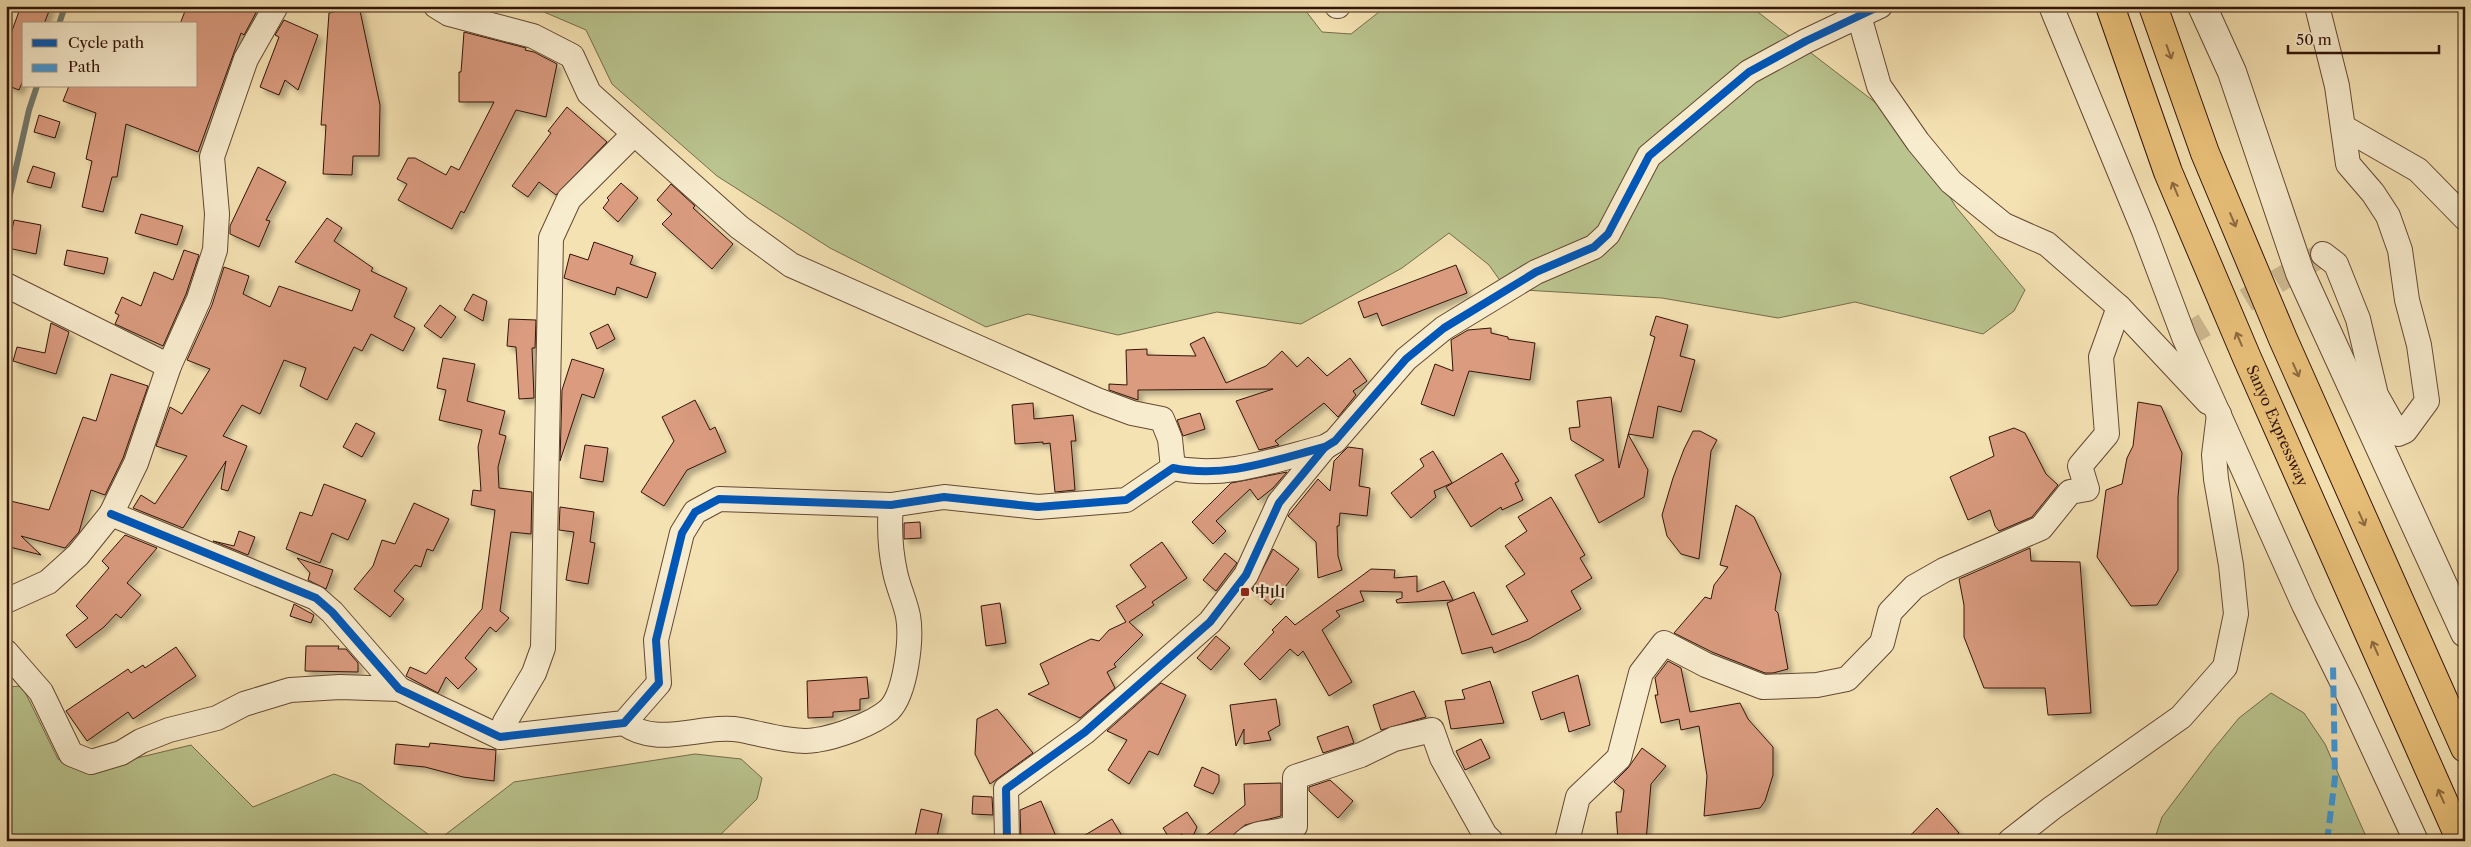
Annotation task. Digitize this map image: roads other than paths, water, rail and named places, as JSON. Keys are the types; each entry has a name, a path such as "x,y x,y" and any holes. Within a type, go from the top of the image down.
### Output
{"highway":[{"name":"Sanyo Expressway","path":"2110,6 2168,172 2247,358 2461,841"},
{"path":"2153,6 2205,153 2283,339 2465,748"}],"street":[{"path":"6,601 48,582 78,555 111,514 136,462 169,366 199,299 215,250 217,214 212,157 246,59 276,6"},
{"path":"436,6 449,14 532,36 572,56 589,93 739,227 791,265 1097,400 1132,413 1162,419 1170,439 1173,468"},
{"path":"2051,6 2144,231 2184,337 2304,605 2348,694 2416,841"},
{"path":"2202,6 2232,72 2300,273 2465,633"},
{"path":"2317,6 2337,86 2348,164 2373,193 2388,216 2400,250 2407,300 2419,345 2428,400 2405,431 2398,434 2376,395 2358,319 2336,264 2323,254"},
{"path":"1007,841 1006,789 1085,732 1210,622 1246,575 1279,503 1325,447 1335,440 1406,359 1444,328 1536,272 1594,247 1608,234 1649,156 1749,72 1806,41 1870,11 1879,86 1918,142 1951,182 2004,225 2047,244 2119,308 2219,414"},
{"path":"2342,127 2418,170 2465,218"},
{"path":"500,737 505,722 534,673 542,648 551,238 569,199 634,134"},
{"path":"6,285 169,366"},
{"path":"1567,841 1570,837 1578,797 1619,758 1641,673 1664,643 1706,666 1763,686 1818,685 1846,678 1882,643 1890,612 1914,588 1944,570 2041,528 2070,492 2088,489 2080,466 2107,434 2101,357 2119,308"},
{"path":"2010,841 2052,808 2181,717 2225,667 2236,614 2231,565 2216,479 2214,455 2219,414"},
{"path":"6,652 41,692 71,754 91,762 121,753 141,741 169,730 217,718 244,704 290,690 340,687 399,689 500,737 624,723 659,683 656,640 682,533 695,512 719,500 891,505 944,497 1038,507 1126,500 1173,468 1193,472 1231,472 1325,447"},
{"path":"624,723 632,729 649,734 680,735 727,728 815,740 870,723 889,709 900,692 908,657 908,617 895,573 888,530 891,505"},
{"path":"111,514 316,598 332,612 399,689"},
{"path":"1244,841 1250,836 1289,830 1295,826 1295,777 1361,755 1394,739 1432,730 1442,758 1490,841"}],"waterway":[{"path":"60,22 65,6"},
{"path":"6,212 29,110 36,88"}],"tunnel":[{"path":"2184,337 2323,254"}],"place":[{"name":"中山","path":"1245,592"}]}
